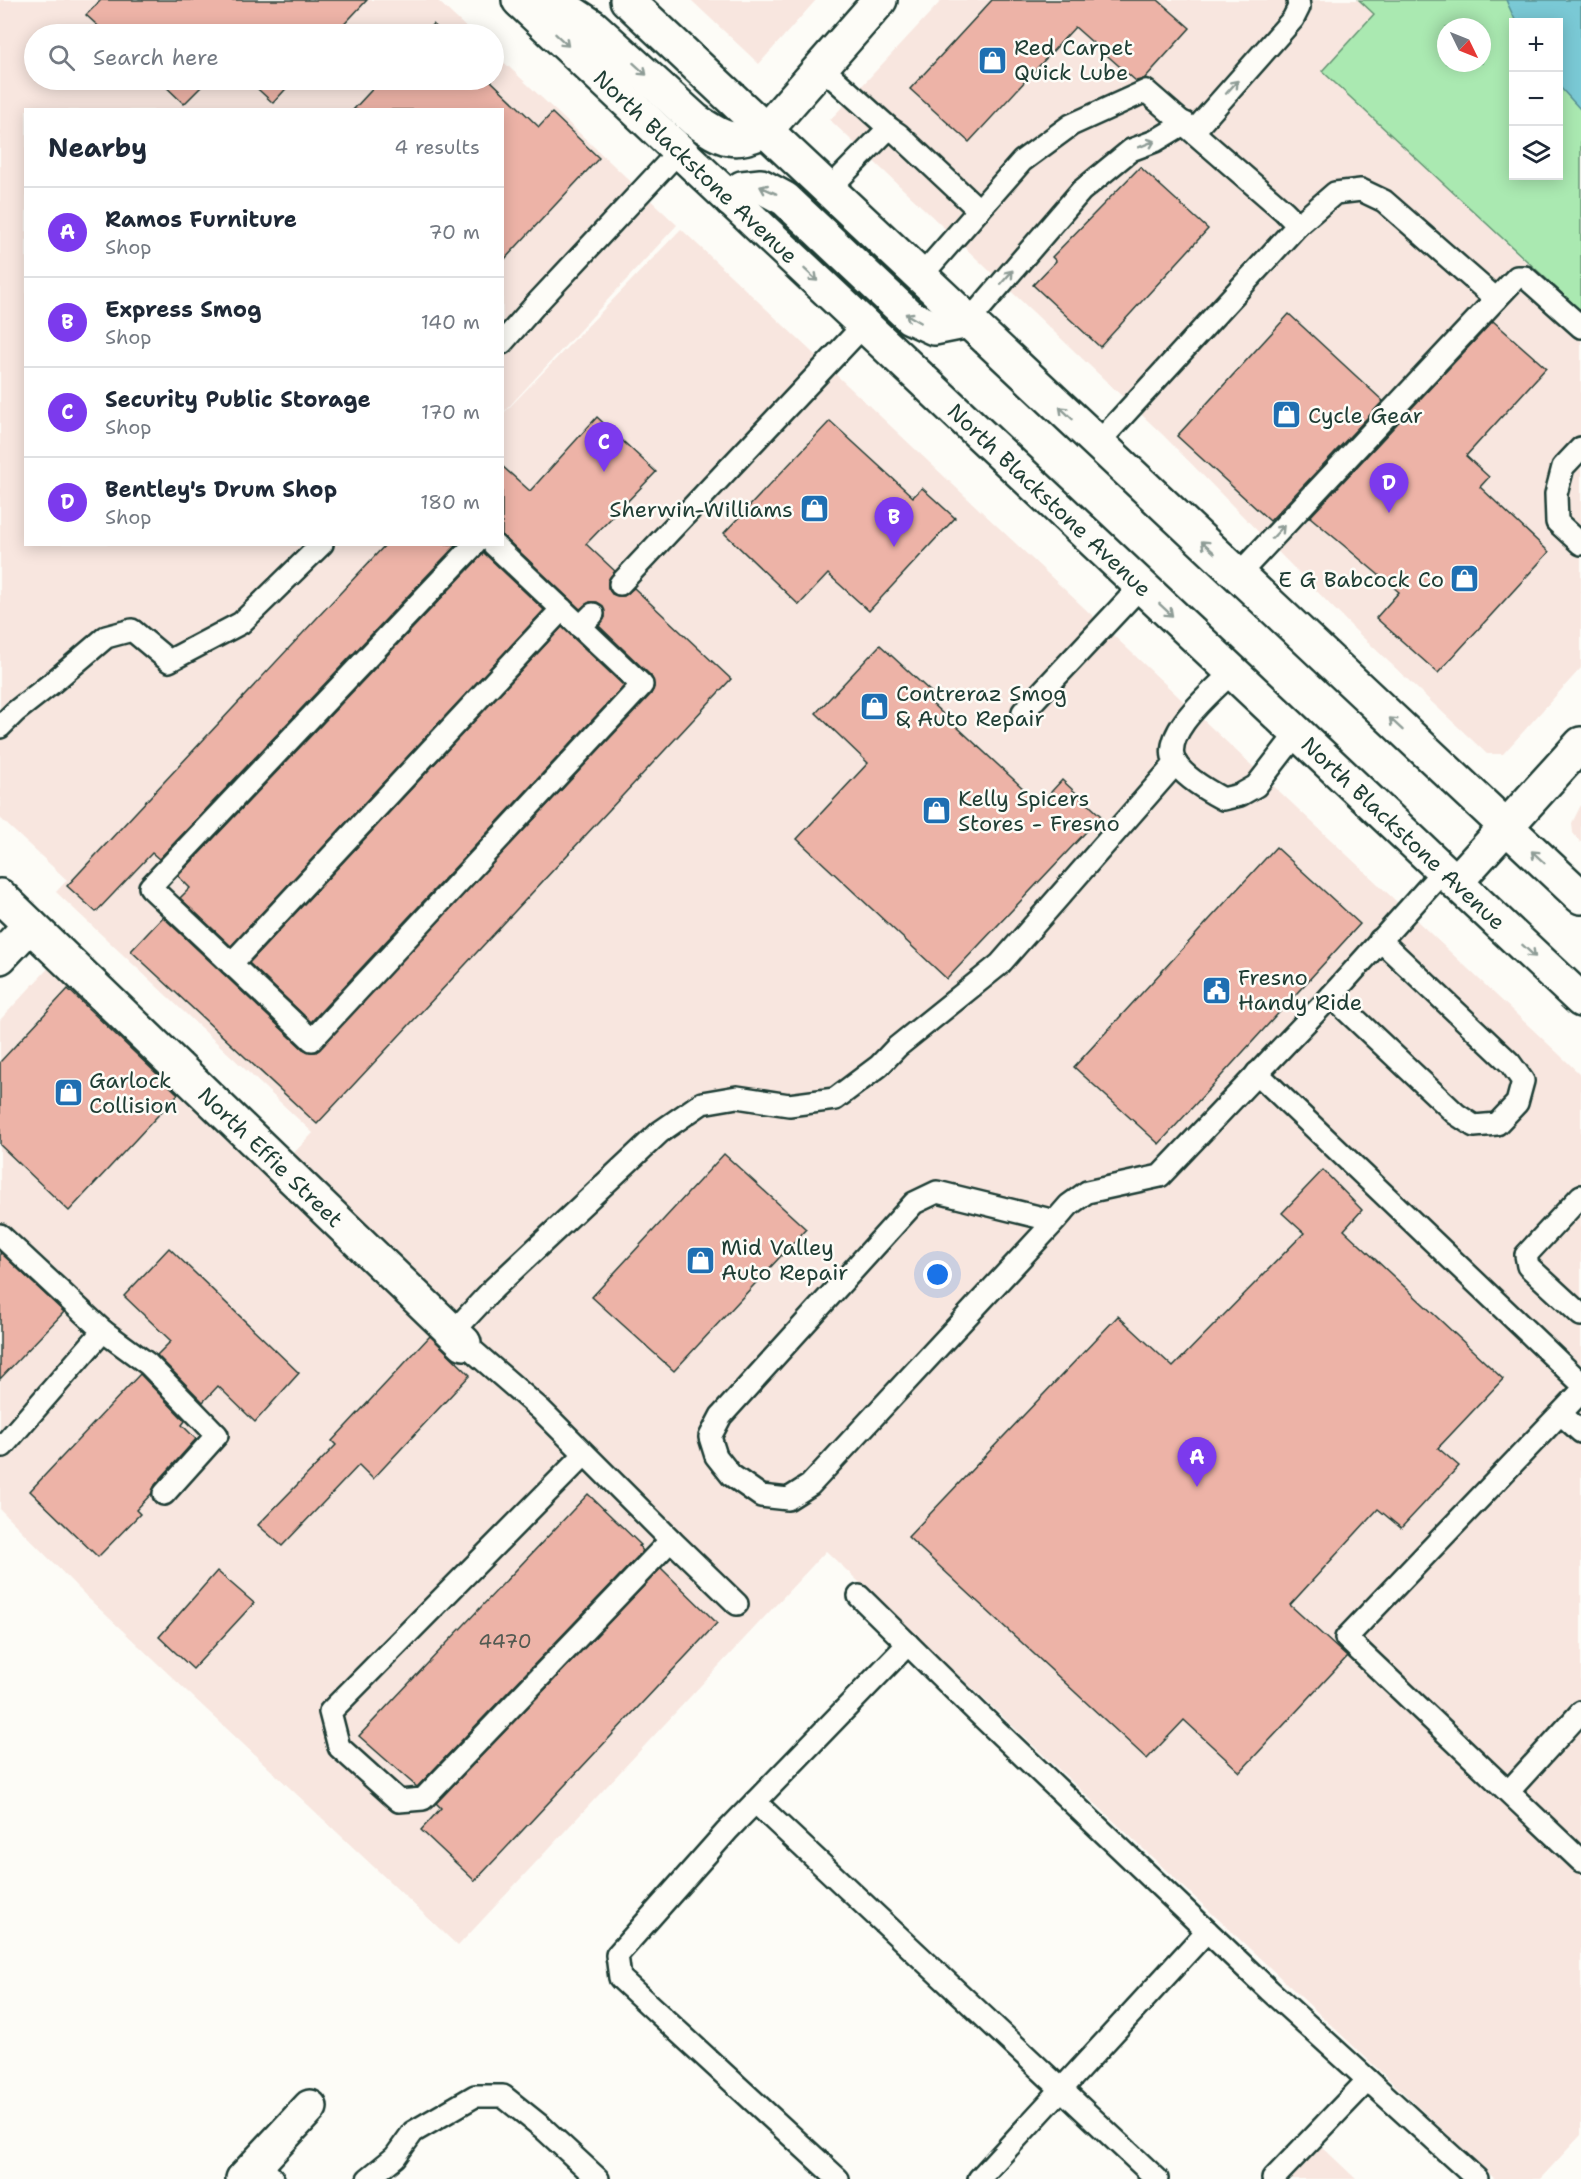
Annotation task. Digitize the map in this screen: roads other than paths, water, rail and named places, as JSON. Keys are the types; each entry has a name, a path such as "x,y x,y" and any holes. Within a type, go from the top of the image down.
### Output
{"main road":[{"path":"627,0 1581,896"},
{"path":"520,1 560,5 592,26 695,120 714,133 731,139 746,139 766,130 880,0"},
{"name":"North Blackstone Avenue","path":"520,1 1581,1000"},
{"path":"731,200 742,189 761,186 785,199 910,318 934,328 969,321"},
{"path":"1449,877 1506,827 1581,744"},
{"name":"North Effie Street","path":"0,896 459,1338"},
{"path":"0,957 30,925"},
{"path":"258,2174 310,2107"}],"lane":[{"path":"969,321 1081,191 1131,150 1189,127 1293,19 1299,7 1298,0"},
{"path":"821,67 898,134 979,210"},
{"path":"921,276 1022,161 1071,125 1146,90 1298,225"},
{"path":"829,189 889,128"},
{"path":"504,341 679,151"},
{"path":"1098,443 1298,225 1335,193 1361,190 1384,201 1496,299"},
{"path":"1238,574 1517,277 1525,277 1581,327"},
{"path":"620,584 864,325"},
{"path":"1581,448 1563,467 1556,494 1557,522 1581,544"},
{"path":"0,727 106,637 132,630 169,661 241,623 320,546"},
{"path":"473,546 150,887 312,1040 642,685 586,620 562,609 495,546"},
{"path":"1023,712 1141,586"},
{"path":"231,964 562,609"},
{"path":"1232,672 1185,721 1175,736 1171,750 1176,763 1201,786 1223,800 1240,795 1256,786 1297,733"},
{"path":"737,1604 541,1410 459,1338 494,1288 660,1132 702,1102 737,1097 789,1105 835,1098 879,1066 897,1047 1000,964 1176,763"},
{"path":"1055,1221 937,1192 914,1203 721,1416 710,1437 716,1456 731,1475 761,1496 788,1499 810,1485 1055,1221 1069,1205 1087,1192 1160,1176 1331,996 1380,940 1449,877"},
{"path":"1331,996 1456,1114 1474,1126 1497,1124 1517,1103 1523,1081 1510,1063 1380,940"},
{"path":"1257,1073 1581,1383"},
{"path":"1581,1196 1526,1255 1528,1266 1581,1315"},
{"path":"0,1235 103,1331 148,1364 217,1435 164,1494"},
{"path":"0,1446 3,1446 103,1331"},
{"path":"1581,1392 1346,1638 1581,1861"},
{"path":"1560,1414 1581,1432"},
{"path":"585,1454 330,1712 339,1748 399,1801 423,1799 671,1539"},
{"path":"859,1596 1207,1931 1477,2179"},
{"path":"838,2179 620,1978 617,1955 755,1802 908,1644"},
{"path":"1509,1791 1581,1712"},
{"path":"755,1802 1157,2179"},
{"path":"979,2179 1207,1931"},
{"path":"1273,2179 1368,2080"},
{"path":"368,2179 394,2157 413,2132 474,2096 503,2096 543,2128 598,2179"}],"water":[{"path":"1506,0 1581,0 1581,110 1563,90 1563,18 1514,18"}],"place":[{"name":"Red Carpet Quick Lube","path":"993,60"},
{"name":"Cycle Gear","path":"1287,415"},
{"name":"Security Public Storage","path":"604,472"},
{"name":"Sherwin-Williams","path":"814,509"},
{"name":"Bentley's Drum Shop","path":"1389,513"},
{"name":"Express Smog","path":"894,547"},
{"name":"E G Babcock Co","path":"1465,579"},
{"name":"Contreraz Smog & Auto Repair","path":"875,706"},
{"name":"Kelly Spicers Stores - Fresno","path":"937,811"},
{"name":"Fresno Handy Ride","path":"1217,990"},
{"name":"Garlock Collision","path":"68,1093"},
{"name":"Mid Valley Auto Repair","path":"700,1260"},
{"name":"Ramos Furniture","path":"1197,1487"}]}
